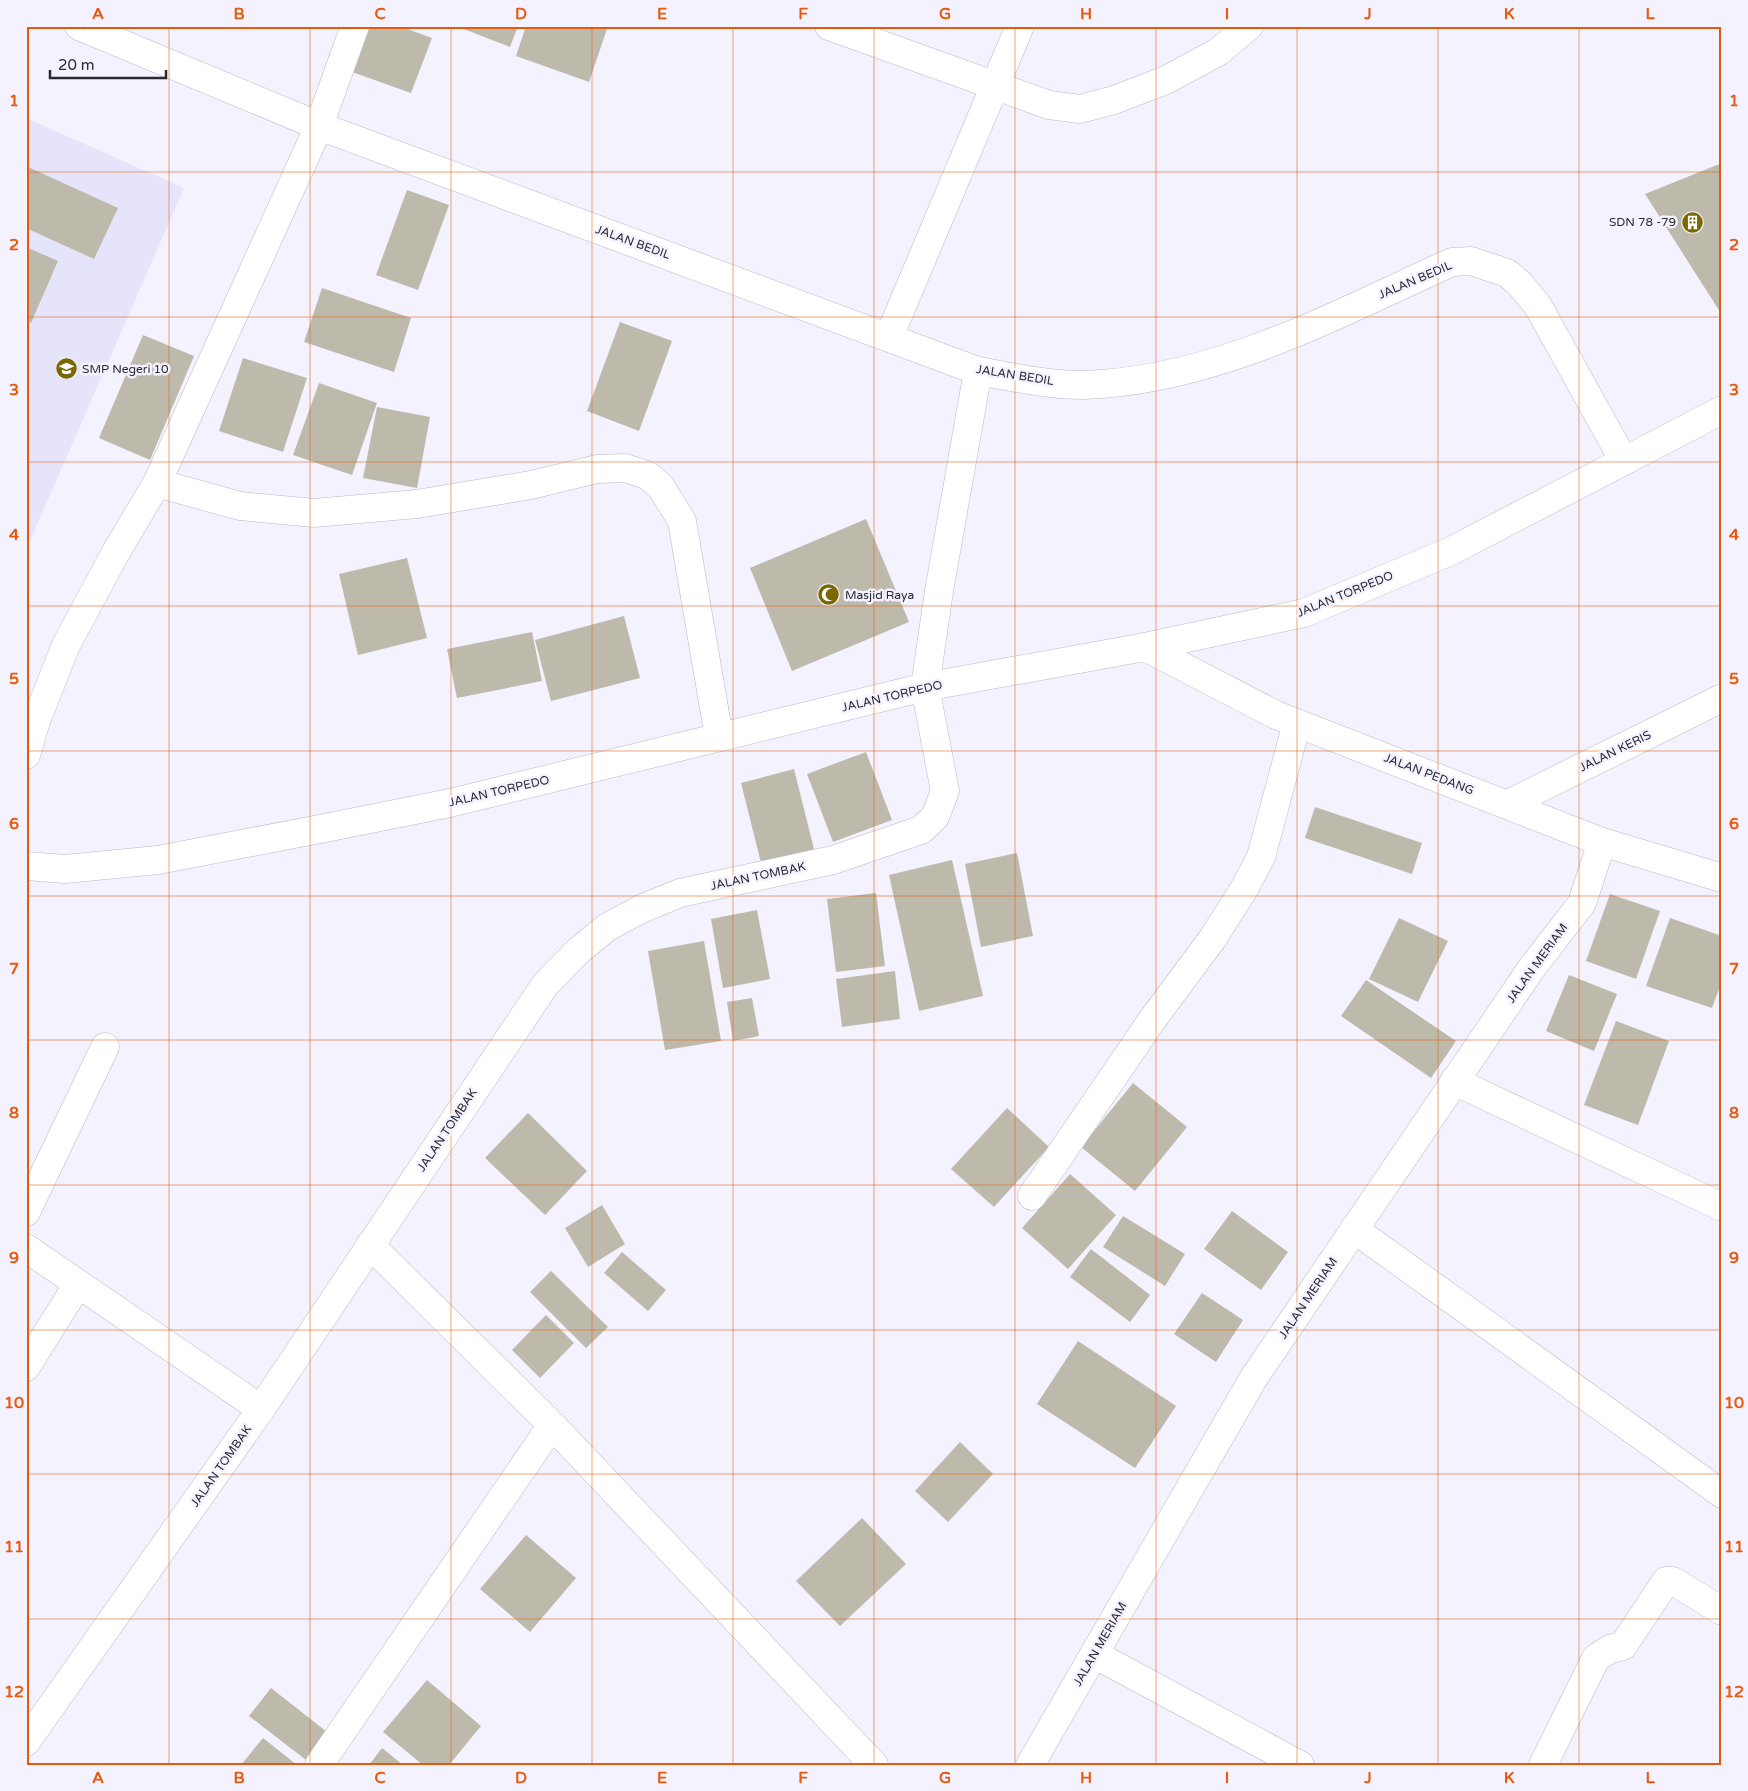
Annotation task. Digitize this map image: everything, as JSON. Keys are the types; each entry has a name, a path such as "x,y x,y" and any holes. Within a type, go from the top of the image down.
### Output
{"street":[{"name":"JALAN BEDIL","path":"80,26 319,126 978,371 1022,379 1082,385 1139,379 1197,366 1265,346 1452,262 1471,261 1507,273 1538,306 1624,461"},
{"path":"26,755 36,721 66,645 116,552 157,483 319,126 354,26"},
{"path":"829,26 1049,105 1080,109 1114,100 1166,80 1218,52 1249,26"},
{"path":"889,337 1020,26"},
{"name":"JALAN TOMBAK","path":"26,1742 261,1409 545,985 576,952 606,928 641,909 680,893 833,860 921,830 935,817 945,790 925,687 939,591 978,371"},
{"name":"JALAN TORPEDO","path":"26,866 65,869 177,856 450,803 925,687 1145,647 1304,613 1451,551 1722,410"},
{"path":"157,483 240,506 314,513 417,504 531,485 597,469 625,468 647,475 661,487 682,521 719,737"},
{"name":"JALAN PEDANG","path":"1145,647 1276,715 1602,842 1722,878"},
{"name":"JALAN KERIS","path":"1508,804 1722,698"},
{"path":"1032,1196 1152,1020 1213,938 1244,890 1261,857 1297,723"},
{"name":"JALAN MERIAM","path":"1030,1765 1253,1379 1530,969 1582,903 1602,842"},
{"path":"26,1212 105,1047"},
{"path":"1454,1081 1722,1207"},
{"path":"1354,1229 1722,1494"},
{"path":"370,1245 552,1425 874,1765"},
{"path":"26,1248 261,1409"},
{"path":"26,1367 78,1284"},
{"path":"319,1765 552,1425"},
{"path":"1543,1765 1596,1658 1610,1649 1623,1646 1666,1581 1673,1581 1722,1611"},
{"path":"1094,1654 1300,1765"}],"shaded area":[{"name":"SMP Negeri 10","path":"26,118 184,188 26,550"}],"building":[{"path":"368,26 399,26 432,38 411,93 352,72"},
{"path":"456,26 518,26 510,47"},
{"path":"526,26 608,26 589,82 516,56"},
{"name":"SDN 78 -79","path":"1722,163 1722,315 1645,194"},
{"path":"26,166 118,208 94,259 26,228"},
{"path":"407,190 449,205 418,290 376,275"},
{"path":"26,247 58,261 31,323 26,321"},
{"path":"322,288 411,318 394,372 304,342"},
{"path":"620,322 672,341 639,431 587,411"},
{"path":"143,335 194,356 150,460 99,438"},
{"path":"243,358 307,378 283,452 219,431"},
{"path":"319,383 377,403 352,475 293,455"},
{"path":"377,407 430,417 417,488 363,478"},
{"name":"Masjid Raya","path":"866,519 909,622 792,671 750,568"},
{"path":"407,558 427,638 358,655 339,574"},
{"path":"624,616 640,678 551,701 535,640"},
{"path":"532,632 542,681 457,698 447,649"},
{"path":"866,752 892,820 833,842 807,774"},
{"path":"794,769 814,849 761,863 741,783"},
{"path":"1315,807 1422,843 1412,874 1305,838"},
{"path":"1017,853 1033,936 981,947 965,864"},
{"path":"952,860 983,996 919,1011 889,875"},
{"path":"876,893 885,966 836,972 827,899"},
{"path":"1610,894 1660,911 1636,979 1586,961"},
{"path":"757,910 770,979 723,988 711,919"},
{"path":"1399,918 1448,941 1418,1002 1369,979"},
{"path":"1670,918 1722,936 1722,981 1712,1008 1646,986"},
{"path":"704,941 721,1041 665,1050 648,951"},
{"path":"895,971 900,1019 842,1027 836,979"},
{"path":"1569,975 1617,994 1594,1051 1546,1031"},
{"path":"1366,980 1456,1041 1431,1078 1341,1016"},
{"path":"752,998 759,1036 733,1041 727,1002"},
{"path":"1616,1021 1669,1041 1638,1125 1584,1105"},
{"path":"1133,1083 1187,1127 1135,1191 1081,1147"},
{"path":"1007,1108 1049,1147 994,1207 951,1169"},
{"path":"528,1113 587,1171 545,1215 485,1158"},
{"path":"1070,1174 1116,1215 1068,1269 1022,1228"},
{"path":"602,1205 625,1244 588,1267 565,1228"},
{"path":"1232,1211 1288,1252 1261,1290 1204,1249"},
{"path":"1123,1216 1185,1254 1165,1286 1103,1247"},
{"path":"1091,1249 1150,1295 1130,1322 1070,1277"},
{"path":"622,1252 666,1290 648,1311 604,1273"},
{"path":"551,1271 608,1327 586,1348 530,1292"},
{"path":"1202,1293 1243,1320 1216,1362 1174,1334"},
{"path":"546,1315 574,1343 540,1378 512,1350"},
{"path":"1078,1341 1176,1406 1135,1468 1037,1404"},
{"path":"960,1442 993,1474 948,1522 915,1491"},
{"path":"862,1518 906,1564 840,1626 796,1581"},
{"path":"526,1535 576,1578 530,1632 480,1589"},
{"path":"427,1680 481,1726 449,1765 423,1765 383,1732"},
{"path":"271,1688 327,1732 306,1760 249,1716"},
{"path":"263,1738 297,1765 241,1765"},
{"path":"382,1748 403,1765 369,1765"}],"place":[{"name":"SDN 78 -79","path":"1692,222"},
{"name":"SMP Negeri 10","path":"66,369"},
{"name":"Masjid Raya","path":"829,595"}]}
